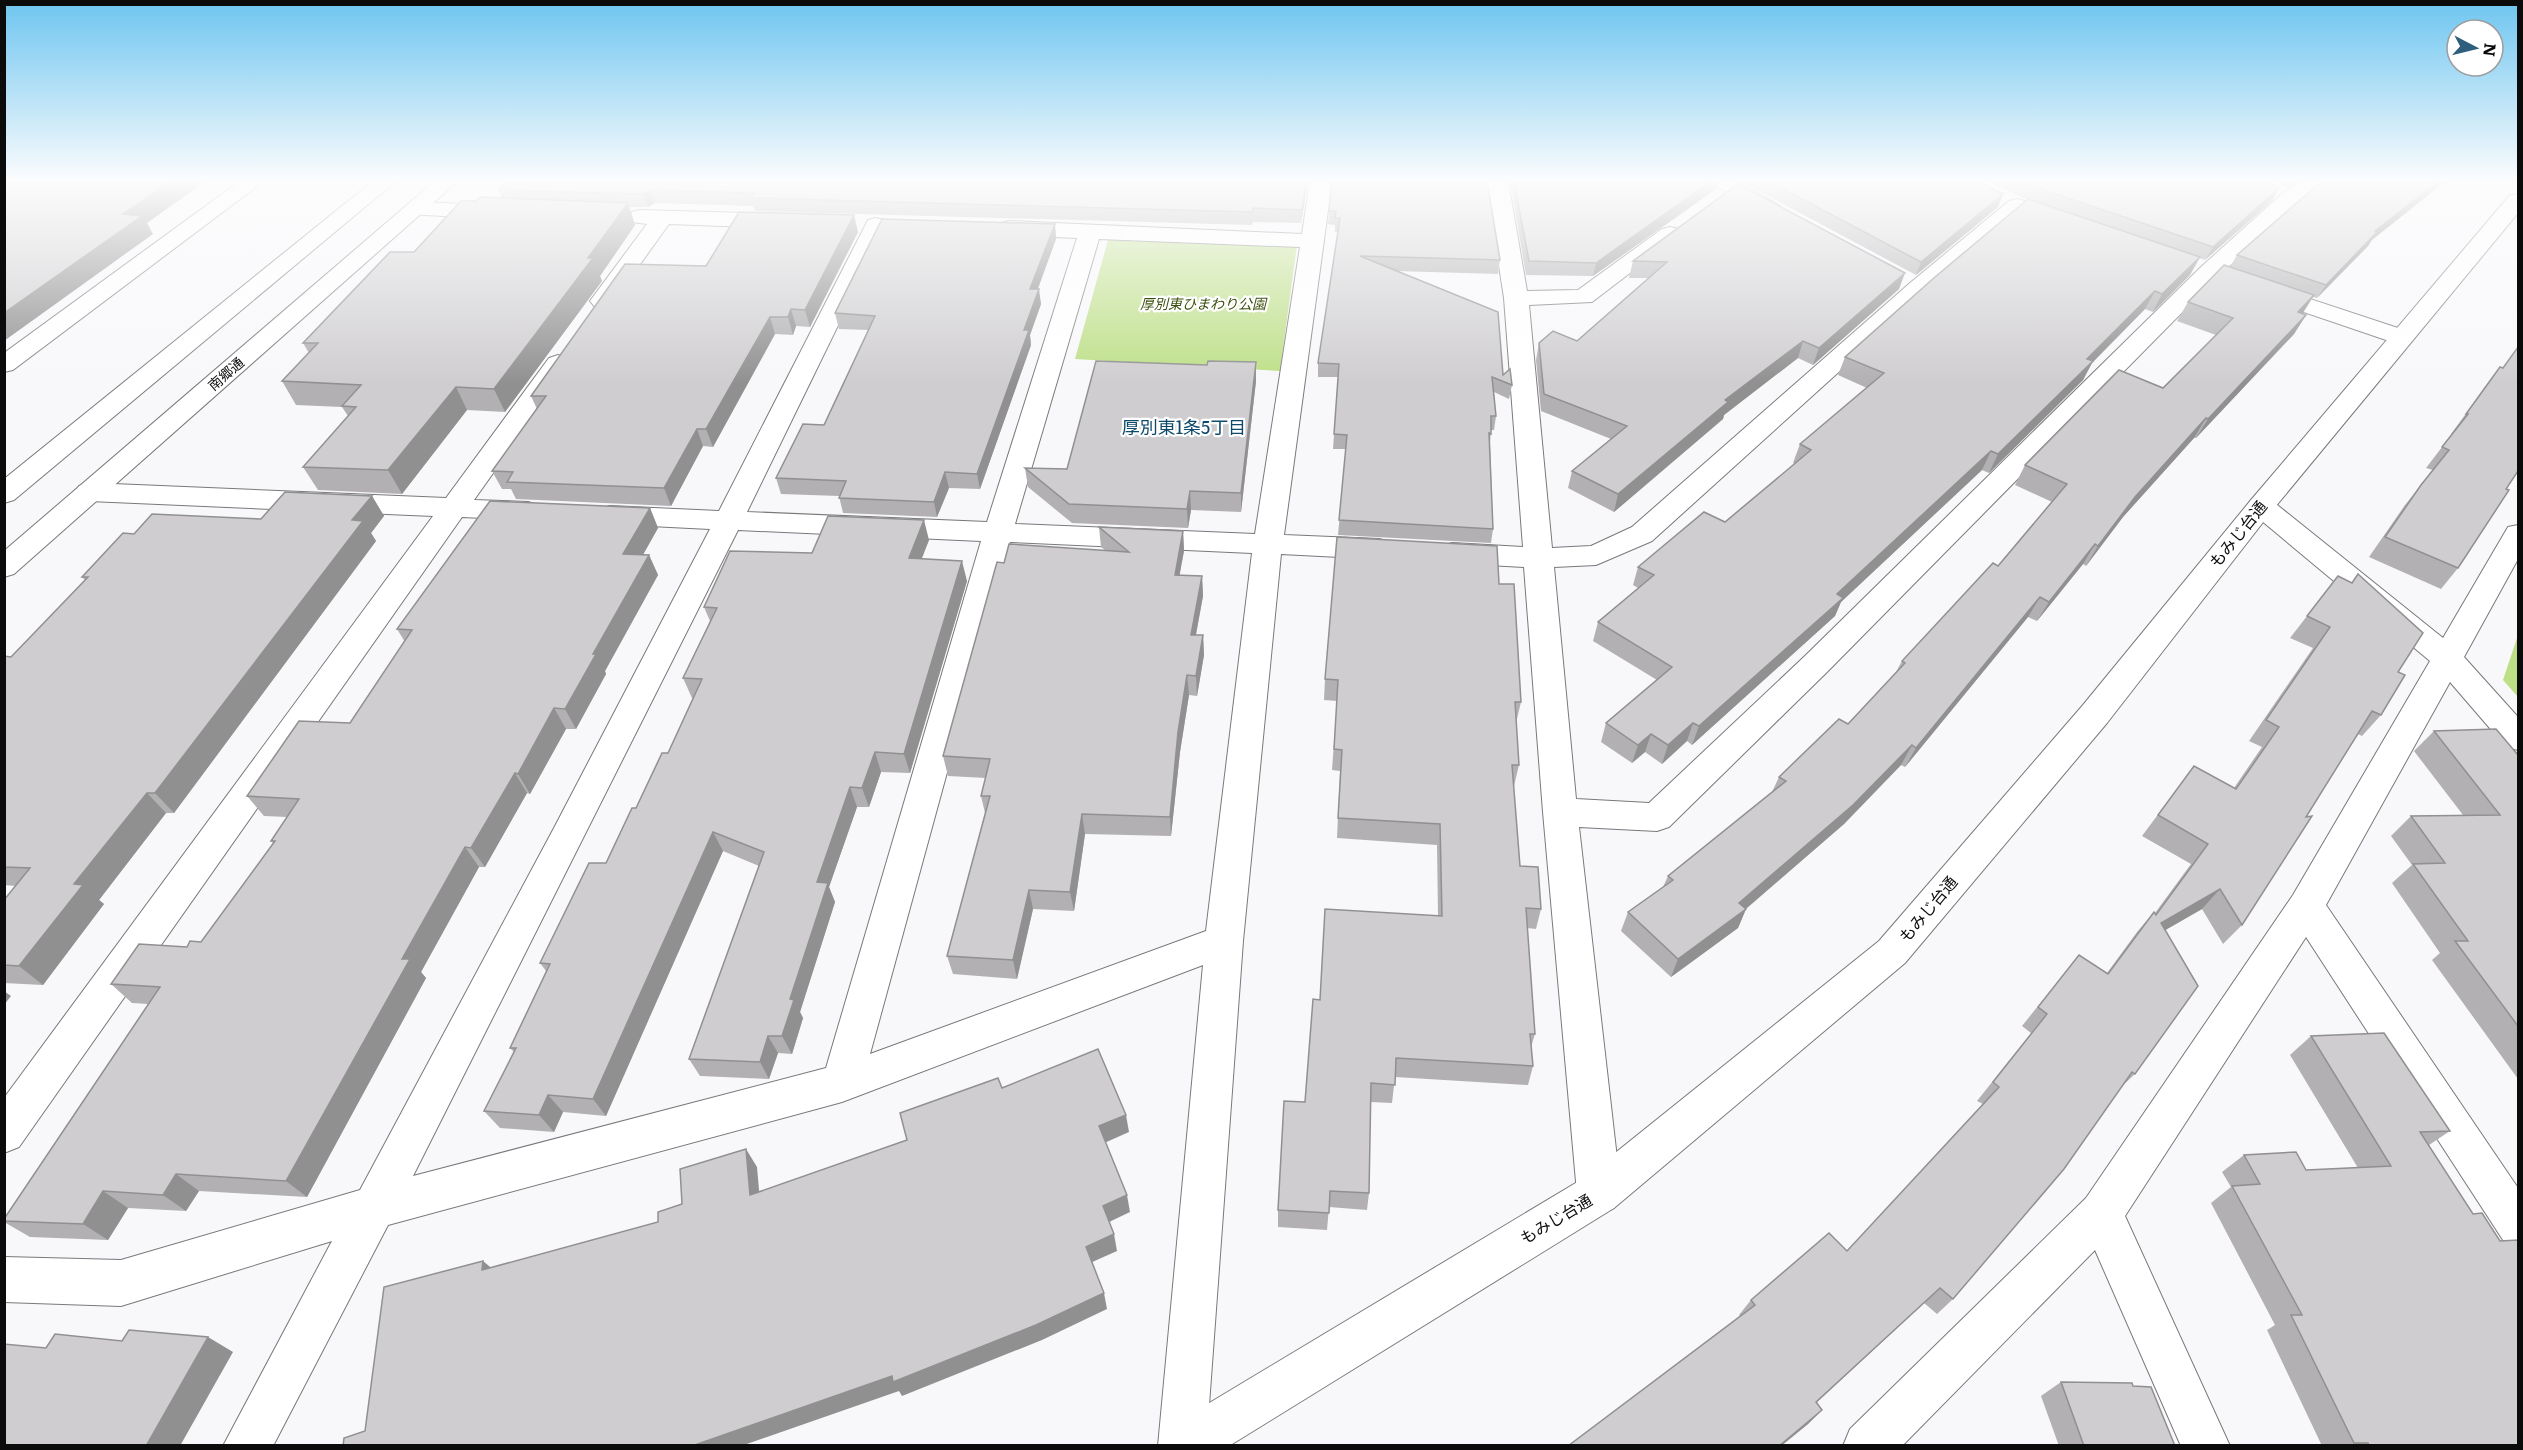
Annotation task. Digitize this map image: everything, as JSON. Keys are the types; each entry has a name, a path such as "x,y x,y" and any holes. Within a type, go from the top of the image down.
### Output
{"street":[{"path":"4,365 162,249"},
{"path":"4,494 303,249"},
{"name":"南郷通","path":"4,567 371,249"},
{"path":"4,1133 640,249"},
{"path":"247,1446 375,1207 729,521 864,249"},
{"path":"842,1083 998,532 1085,249"},
{"path":"1182,1446 1224,941 1269,543 1312,249"},
{"path":"1508,249 1516,298 1560,812 1599,1193"},
{"path":"1516,298 1584,297 1650,249"},
{"path":"586,514 1269,543 1537,558 1596,555 1642,534 1908,282 1955,249"},
{"path":"1560,812 1657,818 2218,275 2239,249"},
{"name":"もみじ台通","path":"1182,1446 1599,1193 1892,952 2095,714 2260,506 2476,249"},
{"path":"2218,275 2401,337"},
{"path":"89,492 550,512"},
{"path":"2260,506 2448,659 2518,738"},
{"path":"1867,1446 2101,1213 2306,906 2518,534"},
{"path":"2306,906 2518,1225"},
{"path":"4,1279 121,1283 375,1207 842,1083 1224,941"},
{"path":"2101,1213 2206,1446"}],"green space":[{"name":"厚別東ひまわり公園","path":"1106,249 1297,249 1280,371 1075,359"},
{"path":"2518,639 2518,697 2503,680"}],"building":[{"path":"4,249 96,249 4,313"},
{"path":"417,249 595,249 588,258 593,258 494,389 456,387 388,470 303,467 356,407 342,406 361,385 282,381 318,343 303,343 390,252 414,252"},
{"path":"717,249 837,249 805,310 791,309 788,317 770,317 706,429 697,429 664,488 507,482 513,472 492,471 546,396 531,396 625,264 706,266"},
{"path":"867,249 1046,249 1030,289 1039,289 1024,330 1029,330 977,474 945,472 934,502 839,498 846,481 776,478 803,424 824,425 875,316 835,313"},
{"path":"1335,249 1498,249 1500,260 1360,256 1498,312 1503,375 1510,369 1512,385 1492,377 1496,416 1491,416 1491,434 1489,433 1493,529 1339,520 1347,435 1334,434 1339,364 1318,363"},
{"path":"1527,249 1616,249 1596,263 1529,261"},
{"path":"1650,249 1859,249 1905,273 1819,348 1803,341 1725,400 1728,402 1618,494 1572,471 1627,426 1544,394 1539,343 1553,331 1577,341 1667,262 1633,261"},
{"path":"1896,249 1937,249 1921,262"},
{"path":"1969,249 2175,249 2200,257 2162,294 2155,291 2087,359 2093,361 1998,454 1991,451 1837,594 1843,598 1699,726 1693,723 1668,745 1651,734 1638,745 1606,723 1672,667 1598,622 1654,575 1638,567 1704,512 1725,522 1811,450 1800,444 1884,373 1845,357"},
{"path":"2244,249 2361,249 2326,285 2237,255"},
{"path":"2224,265 2314,295 2298,312 2306,315 2208,419 2206,418 2135,497 2098,546 2095,544 2049,602 2040,597 1916,748 1912,745 1853,805 1739,903 1746,909 1678,959 1628,912 1673,880 1668,876 1786,781 1779,777 1839,719 1848,724 1905,663 1902,661 1993,563 1998,566 2067,484 2025,465 2119,370 2163,388 2233,318 2188,302"},
{"path":"2518,347 2518,471 2506,489 2509,490 2458,568 2385,537 2421,485 2449,450 2442,447 2500,367 2503,368"},
{"path":"1096,361 1207,365 1208,361 1256,362 1241,493 1190,491 1187,509 1069,504 1025,468 1067,469"},
{"path":"285,492 372,496 352,520 363,521 155,793 147,793 74,884 83,885 19,966 4,965 4,900 30,868 4,867 4,656 11,657 88,577 82,577 123,533 134,534 152,514 261,519"},
{"path":"490,501 650,508 623,554 649,555 565,709 554,708 518,774 515,773 471,848 465,847 402,959 410,959 286,1181 176,1174 163,1195 103,1191 83,1224 4,1221 160,987 111,984 139,944 187,947 190,941 201,942 275,841 271,841 299,799 247,796 299,721 350,723 412,630 397,629"},
{"path":"828,516 924,520 909,558 962,561 904,754 875,752 862,788 850,787 817,882 828,883 790,999 794,1000 782,1036 768,1036 760,1062 689,1059 764,852 713,832 593,1099 548,1095 539,1115 484,1111 516,1048 510,1048 550,964 540,963 589,863 606,863 662,753 668,753 702,679 683,678 717,608 704,607 730,551 812,553"},
{"path":"1099,527 1183,531 1175,575 1202,576 1191,635 1203,635 1196,676 1187,675 1178,732 1170,817 1082,814 1070,892 1029,890 1013,960 947,956 990,796 981,796 990,759 943,756 997,562 1004,563 1009,544 1129,552"},
{"path":"1337,537 1497,546 1499,584 1514,584 1521,702 1515,702 1519,765 1512,765 1520,866 1538,867 1541,909 1526,908 1535,1034 1530,1034 1533,1066 1396,1058 1395,1085 1371,1083 1369,1193 1330,1191 1329,1213 1278,1210 1284,1101 1305,1102 1313,999 1320,1000 1325,909 1442,916 1440,824 1338,818 1342,750 1334,749 1338,680 1325,679"},
{"path":"2358,574 2423,633 2398,672 2405,675 2381,715 2372,711 2306,817 2312,816 2242,925 2220,889 2161,923 2198,986 2135,1074 2132,1072 2064,1169 1953,1299 1940,1288 1816,1402 1822,1410 1779,1446 1568,1446 1755,1305 1751,1300 1829,1233 1847,1251 1999,1087 1993,1082 2047,1014 2038,1007 2079,955 2108,974 2154,912 2156,915 2208,844 2158,815 2194,766 2236,789 2279,727 2266,720 2330,627 2307,616 2338,576 2352,583"},
{"path":"2496,729 2518,755 2518,1026 2455,941 2468,941 2413,864 2445,863 2411,816 2500,815 2434,731"},
{"path":"2384,1033 2450,1131 2420,1132 2473,1214 2482,1213 2500,1241 2518,1240 2518,1446 2369,1446 2368,1443 2354,1443 2291,1315 2302,1315 2232,1186 2260,1184 2244,1155 2296,1152 2306,1170 2391,1166 2311,1036"},
{"path":"1098,1049 1126,1115 1099,1126 1127,1195 1103,1206 1114,1234 1086,1247 1104,1293 1036,1325 893,1382 892,1376 692,1446 343,1446 344,1438 365,1431 384,1287 483,1261 482,1270 658,1222 658,1212 682,1204 680,1169 746,1149 750,1195 907,1140 900,1113 998,1078 1002,1088"},
{"path":"129,1330 208,1337 146,1446 4,1446 4,1344 46,1348 55,1334 122,1341"},
{"path":"2061,1382 2132,1383 2133,1386 2151,1387 2175,1446 2084,1446"}],"district":[{"name":"厚別東1条5丁目","path":"1184,428"}]}
